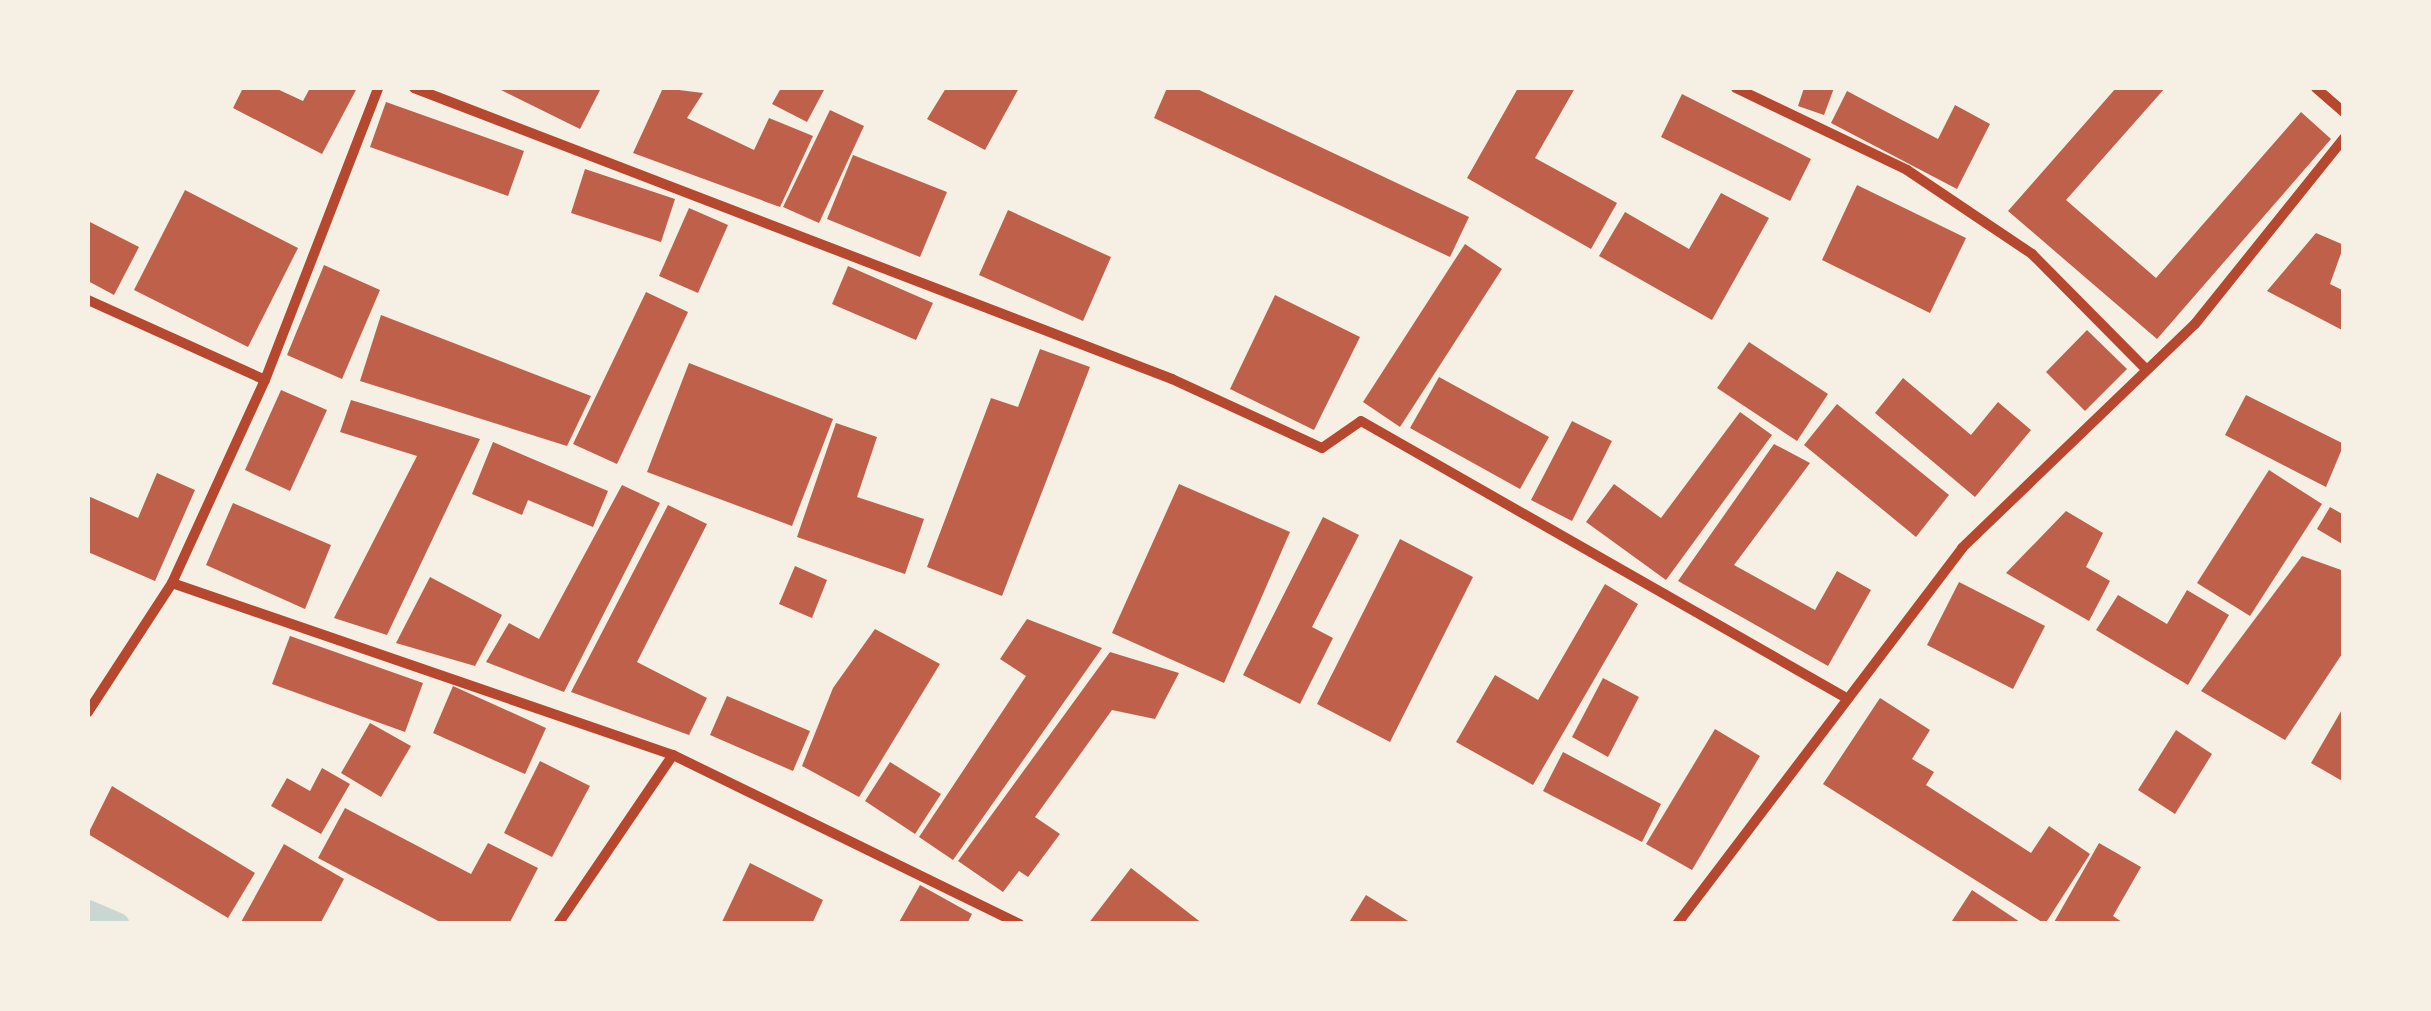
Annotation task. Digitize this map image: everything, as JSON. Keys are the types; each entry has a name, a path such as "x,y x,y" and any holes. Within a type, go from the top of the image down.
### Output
{"street":[{"path":"88,712 172,583 265,380 378,88"},
{"path":"414,88 1172,378 1322,448 1361,421 1843,696"},
{"path":"1736,88 1907,170 2032,254 2143,366"},
{"path":"2316,88 2344,112"},
{"path":"1676,924 1843,696 1962,548 2143,366 2195,324 2344,138"},
{"path":"88,300 265,380"},
{"path":"172,583 672,754 1020,924"},
{"path":"558,924 672,754"}],"building":[{"path":"243,88 275,88 303,101 310,88 357,88 322,154 233,108"},
{"path":"497,88 601,88 580,129"},
{"path":"663,88 703,93 687,118 754,150 769,118 813,136 780,207 633,153"},
{"path":"781,88 825,88 807,122 772,104"},
{"path":"946,88 1019,88 985,150 927,119"},
{"path":"1167,88 1195,88 1469,217 1450,257 1154,118"},
{"path":"1518,88 1575,88 1535,158 1617,203 1591,249 1467,178"},
{"path":"1804,88 1834,88 1824,115 1798,106"},
{"path":"2116,88 2165,88 2066,200 2156,278 2301,112 2331,139 2157,339 2008,211"},
{"path":"1847,91 1938,139 1955,105 1990,124 1957,189 1831,123"},
{"path":"1682,94 1811,159 1790,201 1661,137"},
{"path":"386,102 524,151 508,196 370,147"},
{"path":"830,110 864,126 819,223 783,207"},
{"path":"853,155 947,192 920,257 827,219"},
{"path":"585,169 675,199 661,242 571,213"},
{"path":"1857,185 1966,238 1930,313 1822,260"},
{"path":"185,190 298,248 248,347 134,290"},
{"path":"1721,193 1769,218 1712,320 1599,256 1625,212 1689,249"},
{"path":"689,208 728,225 698,293 659,276"},
{"path":"1008,210 1111,257 1083,321 979,275"},
{"path":"88,221 139,247 114,295 88,281"},
{"path":"2316,233 2344,245 2330,284 2344,291 2344,331 2267,291"},
{"path":"1465,244 1502,269 1400,427 1363,402"},
{"path":"324,265 380,290 342,379 287,355"},
{"path":"848,266 933,303 916,340 832,304"},
{"path":"646,292 688,312 617,464 573,444"},
{"path":"1275,295 1360,337 1314,430 1230,389"},
{"path":"381,315 591,396 567,446 360,381"},
{"path":"2087,330 2127,369 2085,411 2046,372"},
{"path":"1749,342 1828,394 1797,441 1717,388"},
{"path":"1040,349 1090,367 1002,596 927,567 991,398 1018,407"},
{"path":"689,363 833,419 792,526 647,472"},
{"path":"1439,377 1549,437 1520,489 1410,428"},
{"path":"1903,378 1971,435 1998,402 2031,430 1975,497 1875,413"},
{"path":"281,390 327,410 290,491 245,470"},
{"path":"2246,395 2344,444 2326,487 2225,435"},
{"path":"351,400 480,439 387,635 334,618 417,456 340,432"},
{"path":"1837,404 1949,495 1916,537 1804,445"},
{"path":"1740,412 1772,435 1666,580 1586,522 1614,484 1661,518"},
{"path":"1572,421 1612,441 1572,521 1531,500"},
{"path":"836,423 877,437 857,497 924,519 905,574 797,537"},
{"path":"493,442 608,491 593,527 528,500 522,515 472,494"},
{"path":"1774,444 1810,463 1734,565 1815,610 1837,571 1871,590 1828,666 1678,581"},
{"path":"2269,470 2322,504 2250,616 2197,583"},
{"path":"157,473 195,490 155,581 88,552 88,496 138,518"},
{"path":"1179,484 1290,532 1224,683 1112,633"},
{"path":"622,485 660,503 564,692 486,662 509,623 539,639"},
{"path":"233,503 331,545 305,609 206,565"},
{"path":"668,505 707,524 637,662 707,698 689,735 571,692"},
{"path":"2330,507 2344,515 2344,545 2317,529"},
{"path":"2066,511 2103,533 2086,567 2110,581 2089,621 2006,573"},
{"path":"1323,517 1359,535 1312,627 1333,638 1300,704 1243,675"},
{"path":"1400,539 1473,577 1390,742 1317,704"},
{"path":"2302,556 2344,571 2344,651 2285,740 2201,691"},
{"path":"795,566 827,580 812,618 779,604"},
{"path":"430,577 502,615 475,666 396,643"},
{"path":"1959,582 2045,626 2013,689 1927,645"},
{"path":"1605,584 1638,604 1533,785 1456,742 1495,675 1538,700"},
{"path":"2187,590 2229,615 2188,685 2096,630 2118,595 2167,624"},
{"path":"1027,619 1102,648 953,860 919,837 1026,676 1000,659"},
{"path":"875,629 940,664 859,797 802,766 833,688"},
{"path":"290,636 423,683 405,732 272,684"},
{"path":"1110,652 1179,673 1155,719 1112,710 1035,817 1060,834 1028,877 1019,871 1003,892 958,861"},
{"path":"1603,678 1639,697 1608,757 1572,737"},
{"path":"453,686 546,728 525,774 433,733"},
{"path":"727,696 810,731 793,771 710,735"},
{"path":"1880,698 1930,730 1912,759 1934,772 1926,785 2031,853 2049,826 2090,854 2045,924 1823,784"},
{"path":"2344,706 2344,782 2311,763"},
{"path":"370,723 411,746 381,797 341,773"},
{"path":"1715,729 1760,756 1692,870 1646,844"},
{"path":"2176,730 2212,754 2175,814 2138,790"},
{"path":"1563,752 1661,804 1642,842 1543,791"},
{"path":"540,761 590,786 552,857 504,833"},
{"path":"890,762 941,794 915,834 865,801"},
{"path":"322,768 350,784 321,834 271,806 287,778 310,791"},
{"path":"112,786 255,873 228,918 88,834"},
{"path":"345,808 471,874 488,843 538,868 509,924 444,924 318,858"},
{"path":"2099,843 2141,867 2113,916 2125,924 2053,924"},
{"path":"284,844 344,879 320,924 240,924"},
{"path":"750,863 823,900 812,924 721,924"},
{"path":"1131,868 1203,924 1088,924"},
{"path":"920,885 972,914 967,924 898,924"},
{"path":"1972,890 2023,924 1950,924"},
{"path":"1366,895 1413,924 1348,924"}],"waterway":[{"path":"88,911 118,924"}]}
